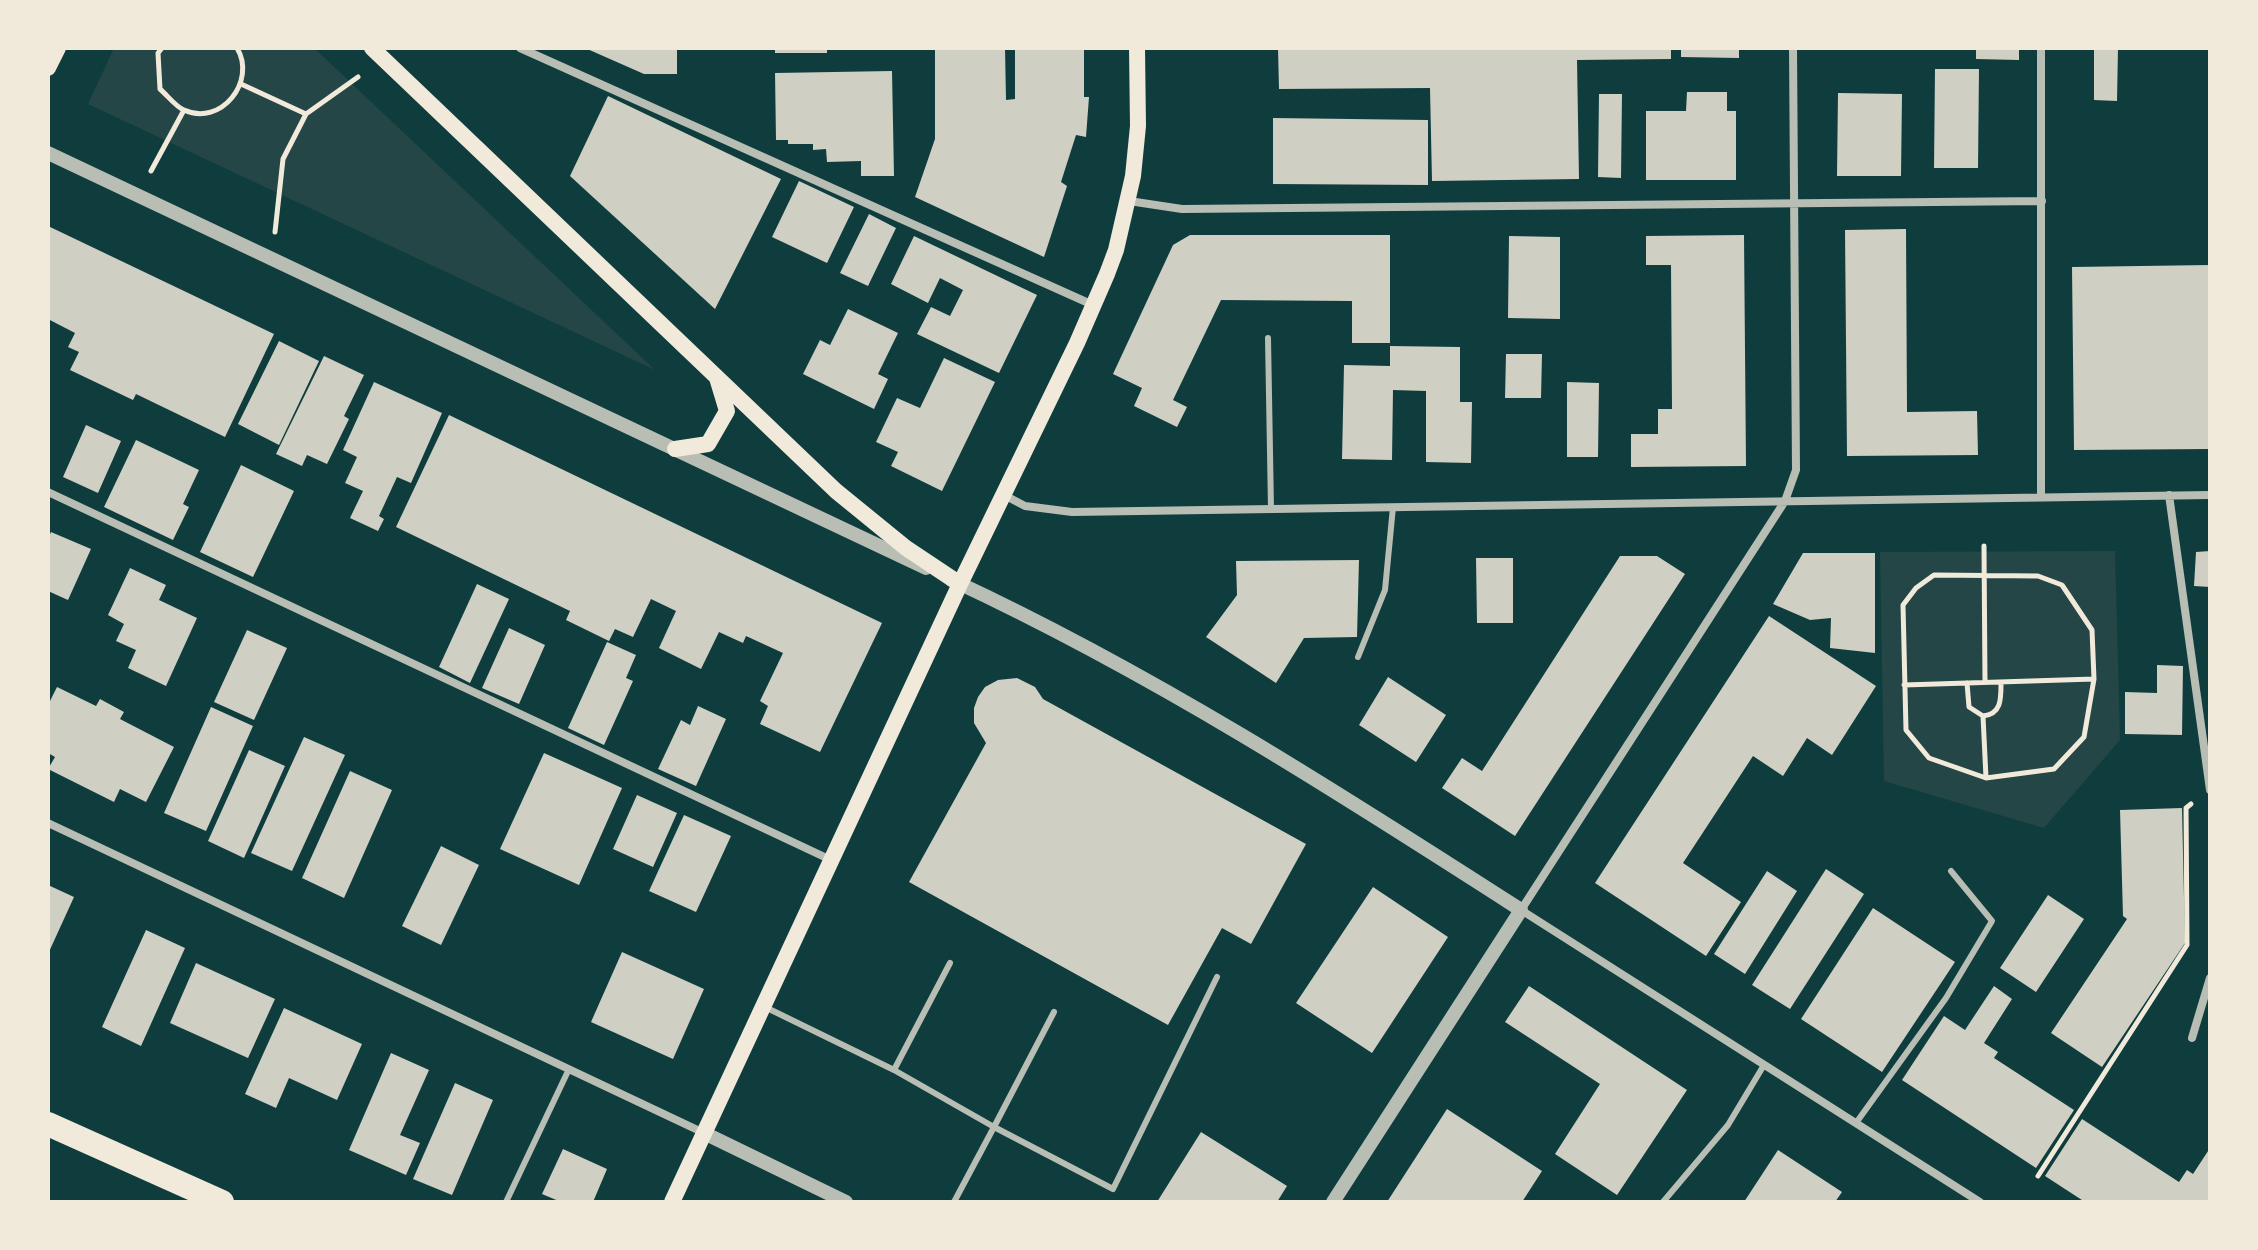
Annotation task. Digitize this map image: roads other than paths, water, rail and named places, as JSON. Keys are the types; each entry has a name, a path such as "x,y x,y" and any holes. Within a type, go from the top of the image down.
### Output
{"highway":[{"path":"48,1124 222,1202 192,1189 48,1124"}],"main road":[{"path":"48,68 58,48"},
{"path":"372,48 865,517 960,584"},
{"path":"672,1202 1093,305 1116,250 1129,201 1138,126 1137,48"},
{"path":"675,449 708,444 727,411 716,377"}],"street":[{"path":"520,48 1093,305"},
{"path":"1333,1202 1785,501 1796,470 1793,48"},
{"path":"2041,48 2041,497"},
{"path":"48,153 960,584 1181,698 1276,754 1980,1202"},
{"path":"1129,201 1182,209 2042,201"},
{"path":"48,492 831,861"},
{"path":"1003,495 1025,506 1072,512 2210,495"},
{"path":"2169,495 2210,790"},
{"path":"48,823 846,1202"},
{"path":"2192,1038 2210,978"}],"lane":[{"path":"1268,338 1271,509"},
{"path":"1358,657 1385,590 1393,507"},
{"path":"1856,1123 1946,998 1992,921 1951,871"},
{"path":"894,1070 950,963"},
{"path":"764,1007 894,1070 1113,1189 1217,977"},
{"path":"954,1202 1054,1012"},
{"path":"1663,1202 1728,1125 1764,1065"},
{"path":"506,1202 569,1069"}]}
